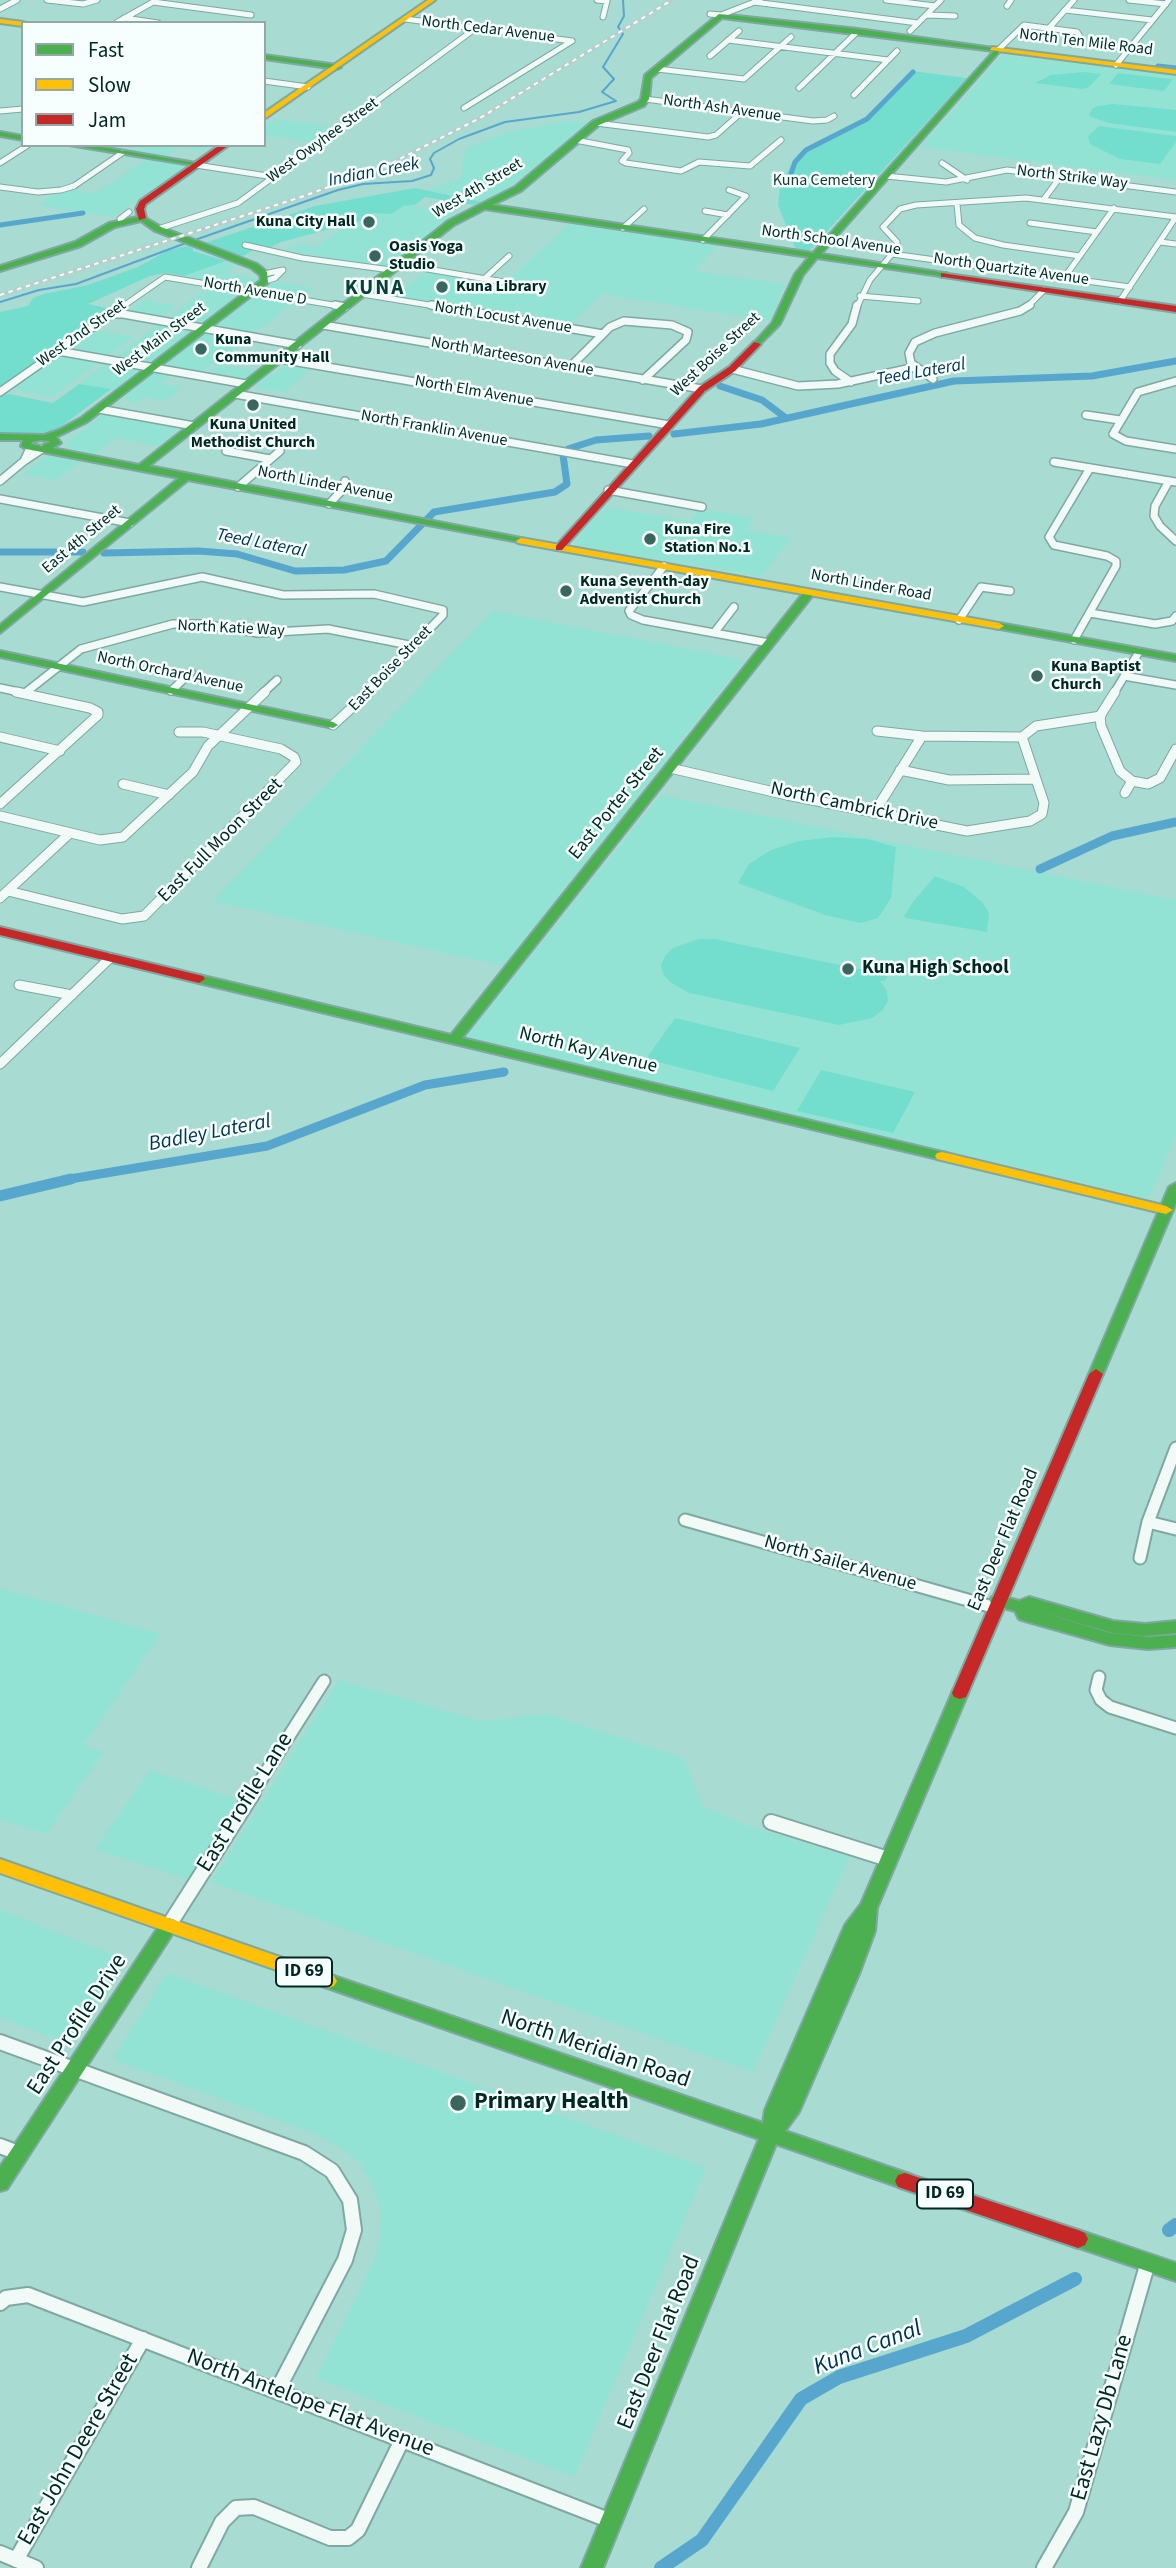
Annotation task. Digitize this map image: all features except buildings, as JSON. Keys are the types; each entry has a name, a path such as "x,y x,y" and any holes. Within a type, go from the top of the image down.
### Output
{"main road":[{"path":"266,116 432,0"},
{"path":"645,99 646,80 716,15"},
{"name":"North Ten Mile Road","path":"716,15 1176,72"},
{"path":"0,21 21,24"},
{"name":"West Boise Street","path":"559,548 608,490 702,389 732,369 776,324 792,283 995,50"},
{"path":"266,57 337,66"},
{"name":"West 4th Street","path":"141,468 451,223 524,185 596,123 633,109 645,99"},
{"path":"0,134 21,138"},
{"path":"85,147 197,164"},
{"path":"0,270 78,244 131,218 143,203 222,147"},
{"name":"North School Avenue","path":"481,206 1176,309"},
{"path":"131,218 254,266 262,282"},
{"name":"West Main Street","path":"40,446 99,409 262,282"},
{"name":"North Linder Avenue","path":"0,438 84,457 559,548"},
{"name":"East 4th Street","path":"0,630 186,477"},
{"name":"North Linder Road","path":"559,548 1176,658"},
{"name":"East Porter Street","path":"454,1039 809,593"},
{"name":"North Orchard Avenue","path":"0,654 333,725"},
{"name":"North Kay Avenue","path":"0,931 1166,1210"},
{"name":"East Deer Flat Road","path":"592,2568 769,2136 774,2110 854,1925 868,1908 1176,1187"},
{"path":"997,1604 1020,1607 1029,1603 1128,1629 1176,1628"},
{"path":"1020,1607 1025,1615 1110,1639 1148,1643 1176,1641"},
{"name":"North Meridian Road","path":"0,1866 769,2136 1176,2272"},
{"name":"East Profile Drive","path":"0,2183 169,1925"}],"street":[{"path":"0,9 17,0"},
{"path":"47,0 87,4 97,0"},
{"path":"597,0 607,1 603,17"},
{"path":"886,0 935,6"},
{"path":"854,95 941,0"},
{"path":"1007,6 1012,0"},
{"path":"1049,27 1074,0"},
{"path":"1129,0 1167,2"},
{"path":"716,15 757,1 918,23"},
{"path":"120,21 153,2 251,15 244,21"},
{"path":"1115,65 1167,2"},
{"path":"1065,10 1152,20"},
{"path":"927,15 955,16"},
{"path":"124,18 144,21"},
{"name":"North Cedar Avenue","path":"405,19 572,41 464,108"},
{"name":"West Boise Street","path":"995,50 1019,27 1049,27"},
{"path":"1049,27 1077,32 1079,35 1071,44"},
{"name":"West Owyhee Street","path":"158,229 238,203 476,28"},
{"path":"710,56 739,31"},
{"path":"799,88 834,53 859,33"},
{"path":"657,69 744,79 791,37"},
{"path":"728,40 888,60"},
{"path":"266,81 308,87"},
{"name":"North Ash Avenue","path":"645,99 800,119 827,120 834,116"},
{"path":"701,106 709,99"},
{"path":"767,115 775,108"},
{"path":"0,111 21,109"},
{"path":"596,123 708,137 716,135 742,111"},
{"path":"575,140 630,151 623,163 681,171 699,162 750,166 780,140"},
{"path":"0,163 24,147"},
{"path":"0,187 55,191 74,186 122,153"},
{"path":"942,163 967,180"},
{"path":"197,164 274,177"},
{"name":"North Strike Way","path":"886,176 925,182 967,180 984,173 1007,170 1176,192"},
{"path":"1044,199 1061,176"},
{"path":"703,240 746,197 740,192 729,190"},
{"path":"850,382 835,371 830,363 830,354 852,324 860,296 898,245 883,228 900,209 916,205 1017,198 1044,199 1176,217 1120,301"},
{"path":"957,204 959,225 975,237 1003,245 1080,256"},
{"path":"1064,278 1114,208"},
{"path":"623,228 644,209"},
{"path":"705,211 728,215"},
{"path":"1030,223 1097,232"},
{"path":"1160,242 1176,244"},
{"path":"245,245 302,258 504,282"},
{"name":"North Quartzite Avenue","path":"892,254 1129,287"},
{"path":"485,278 509,256"},
{"name":"West Main Street","path":"262,282 302,258"},
{"name":"North Avenue D","path":"165,277 262,282 345,307"},
{"name":"West 2nd Street","path":"0,392 108,314 165,277"},
{"path":"933,379 916,368 909,353 915,342 935,333 1020,311 1033,304 1044,290"},
{"name":"North Locust Avenue","path":"362,294 603,334"},
{"path":"860,296 918,301"},
{"path":"108,314 123,314 298,345"},
{"path":"570,367 610,327 624,321 662,324 688,332 686,340 643,380"},
{"name":"North Marteeson Avenue","path":"323,325 702,389"},
{"name":"North Franklin Avenue","path":"58,351 152,367 241,389 633,464"},
{"name":"North Elm Avenue","path":"280,359 669,425"},
{"path":"732,369 798,386 850,382 916,368"},
{"path":"1176,381 1142,389 1113,434 1126,441 1176,449"},
{"path":"99,409 194,426"},
{"path":"1086,415 1121,420"},
{"path":"0,481 40,446"},
{"path":"226,451 270,459"},
{"path":"238,487 280,451"},
{"path":"1054,462 1173,481 1155,506 1154,516 1160,526 1176,541"},
{"path":"1074,640 1116,566 1116,561 1107,556 1064,548 1048,539 1090,468"},
{"path":"328,504 345,487 345,481"},
{"path":"608,490 702,507"},
{"path":"0,499 130,523"},
{"path":"664,566 629,611 631,615 643,620 769,643"},
{"name":"East Boise Street","path":"43,595 83,602 140,585 202,577 283,595 374,594 443,610 443,615 414,646 333,725"},
{"path":"0,587 43,595"},
{"path":"959,620 981,587 1010,591"},
{"path":"714,633 734,607"},
{"path":"1090,613 1155,624 1168,622 1176,617"},
{"name":"North Katie Way","path":"25,693 71,654 91,646 188,623 258,633 328,629 414,646"},
{"path":"1139,652 1101,716 1101,726 1120,771 1132,781 1148,784 1160,778 1176,749"},
{"path":"171,691 191,672"},
{"path":"1124,676 1176,685"},
{"path":"0,816 100,840 116,840 129,833 192,772 202,754 278,680"},
{"path":"0,688 98,712 97,718 0,804"},
{"path":"877,732 922,736 1021,737 1035,726 1101,716"},
{"path":"179,732 220,735"},
{"name":"East Full Moon Street","path":"8,891 122,919 137,918 151,912 296,762 294,757 281,749 220,735"},
{"path":"874,813 922,736"},
{"path":"0,737 60,751"},
{"path":"900,770 949,780 1035,779 1021,737"},
{"name":"North Cambrick Drive","path":"670,768 967,831 1030,821 1039,817 1044,803 1035,779"},
{"path":"1125,793 1132,781"},
{"path":"124,784 169,794"},
{"path":"0,898 70,833"},
{"path":"0,1064 5,1052 72,995 110,958"},
{"path":"19,985 72,995"},
{"path":"1140,1558 1148,1522 1176,1448"},
{"name":"North Sailer Avenue","path":"685,1520 997,1604"},
{"path":"1148,1522 1176,1529"},
{"path":"1099,1677 1097,1690 1101,1700 1110,1707 1176,1728"},
{"name":"East Profile Lane","path":"169,1925 324,1681"},
{"path":"771,1822 888,1860"},
{"path":"0,2042 304,2153 332,2171 350,2200 354,2230 345,2260 277,2391"},
{"path":"0,2146 21,2154"},
{"name":"East Lazy Db Lane","path":"1044,2568 1076,2512 1149,2262"},
{"name":"North Antelope Flat Avenue","path":"3,2301 28,2295 611,2521"},
{"name":"East John Deere Street","path":"16,2560 143,2339"},
{"path":"199,2568 222,2522 236,2508 254,2507 330,2538 348,2538 358,2530 402,2440"},
{"path":"0,2553 36,2568"}],"shaded area":[{"path":"1002,55 1176,75 1176,180 920,147"},
{"path":"277,119 333,127 312,142 266,135 266,126"},
{"path":"568,121 593,122 503,192 481,202 426,190 457,180 461,176 464,153 471,146 508,132"},
{"path":"136,147 178,147 167,156 131,151"},
{"path":"178,147 210,147 204,151"},
{"path":"147,159 187,165 113,217 38,205 56,193 72,190 96,193"},
{"path":"409,205 457,213 387,267 282,250 300,243 315,247 352,222 374,213 392,214"},
{"path":"571,223 720,244 694,271 785,284 771,321 603,294 569,325 394,297 426,271 503,284"},
{"path":"226,261 236,265 226,273 313,288 202,372 180,368 170,375 161,384 182,388 165,401 144,397 138,402 122,400 130,393 79,384 215,283 182,277"},
{"path":"144,300 176,306 161,317 128,311"},
{"path":"96,330 134,337 108,356 70,349"},
{"path":"58,355 101,360 52,397 12,389"},
{"path":"290,363 312,368 284,392 256,388 259,381 208,373 218,364 273,374"},
{"path":"104,413 181,427 159,446 116,438 94,455 71,449 65,444"},
{"path":"47,456 80,462 56,480 24,474"},
{"path":"606,507 690,521 701,509 755,518 746,530 791,538 761,576 579,546 574,541"},
{"path":"493,611 745,660 503,966 213,901"},
{"name":"Kuna High School","path":"661,795 1176,900 1176,1136 1149,1198 464,1038"},
{"path":"0,1588 161,1634 83,1745 104,1752 46,1834 0,1819"},
{"path":"339,1680 481,1721 547,1714 683,1758 704,1807 746,1825 849,1857 753,2072 211,1882"},
{"path":"150,1770 240,1800 189,1880 95,1849"},
{"path":"0,1910 122,1958 66,2042 0,2018"},
{"path":"167,1973 706,2168 574,2477 316,2378 372,2266 380,2241 381,2212 375,2190 360,2163 341,2148 315,2134 113,2059"}],"green space":[{"name":"Kuna Cemetery","path":"912,71 967,78 809,251 796,250 778,205 780,186 793,161 804,149 863,121"},
{"path":"1084,72 1101,74 1088,88 1082,89 1035,83 1051,75"},
{"path":"1118,73 1173,79 1164,91 1109,84"},
{"path":"1113,104 1176,110 1176,132 1108,123 1089,116 1097,106"},
{"path":"1099,126 1176,136 1176,142 1160,164 1120,159 1090,144 1088,136"},
{"path":"415,188 481,202 474,205 425,197 415,205 403,206 392,214 374,213 360,221 281,242 269,248 253,250 242,257 205,243 315,206"},
{"path":"187,246 193,248 193,251 226,261 184,276 165,273 150,276 88,304 111,309 0,387 0,312 28,306 33,298 44,294 88,285 138,267 167,251"},
{"path":"79,384 111,389 55,431 32,434 0,433 0,396 9,394 53,403"},
{"path":"833,837 868,839 896,847 891,898 878,918 861,923 825,915 738,883 749,864 771,850 799,841"},
{"path":"935,876 964,887 983,903 989,913 987,932 905,918 913,902"},
{"path":"699,939 715,939 888,975 885,981 880,981 887,991 888,1001 883,1010 872,1018 839,1025 689,993 670,982 663,974 661,965 673,948"},
{"path":"675,1018 800,1048 773,1091 646,1059"},
{"path":"821,1070 915,1092 893,1133 797,1111"}],"waterway":[{"name":"Indian Creek","path":"192,241 338,190 363,184 412,181 431,175 434,168 430,159 434,153 459,139 505,122 579,112 616,101 602,92 614,79 603,67 623,34 618,27 624,16 623,0"},
{"path":"1158,66 1176,68"},
{"path":"790,177 795,162 806,150 867,119 913,72"},
{"path":"0,225 83,213"},
{"name":"Indian Creek","path":"0,302 39,290 76,284 186,243"},
{"name":"Teed Lateral","path":"674,434 761,424 954,381 1092,376 1176,361"},
{"path":"720,386 762,400 786,418"},
{"name":"Teed Lateral","path":"568,449 596,440 649,436"},
{"name":"Teed Lateral","path":"104,553 199,551 237,554 295,571 344,570 386,561 434,512 555,492 567,484 563,455"},
{"name":"Teed Lateral","path":"0,552 83,552"},
{"name":"Badley Lateral","path":"1040,869 1112,836 1176,822"},
{"name":"Badley Lateral","path":"64,1180 267,1146 425,1085 504,1072"},
{"name":"Badley Lateral","path":"0,1196 71,1179"},
{"name":"Kuna Canal","path":"1169,2230 1176,2225"},
{"name":"Kuna Canal","path":"661,2568 702,2540 801,2399 839,2377 966,2336 1075,2279"}],"railway":[{"path":"0,295 304,196 386,166 480,118 672,0"}],"traffic: fast":[{"path":"721,15 858,31 863,33 727,18 721,15"},
{"path":"141,468 451,223 518,189 596,123 641,104 645,99 648,77 721,15"},
{"path":"863,33 992,49 904,38"},
{"path":"757,344 776,324 799,274 998,50"},
{"path":"266,57 337,67"},
{"path":"0,134 21,138"},
{"path":"86,147 198,164"},
{"path":"483,206 944,275"},
{"path":"0,269 78,244 112,225 142,218"},
{"path":"45,437 62,432 84,420 265,281 264,274 254,266 158,229 142,218"},
{"path":"0,437 35,438"},
{"path":"40,437 52,438 56,443 42,449 26,446 28,440 40,437"},
{"path":"44,449 521,541"},
{"path":"0,630 186,477"},
{"path":"454,1039 809,593"},
{"path":"999,626 1176,658"},
{"path":"0,654 333,725"},
{"path":"199,979 942,1156"},
{"path":"1096,1374 1176,1187"},
{"path":"998,1601 1020,1607 1029,1603 1113,1627 1145,1630 1176,1627"},
{"path":"1020,1607 1025,1615 1110,1639 1148,1643 1176,1641"},
{"path":"592,2568 770,2136 774,2110 854,1925 868,1908 960,1693"},
{"path":"770,2135 790,2112 850,1974 866,1931 868,1908"},
{"path":"0,2183 169,1925"},
{"path":"328,1981 905,2181"},
{"path":"1078,2239 1176,2272"}],"traffic: slow":[{"path":"266,116 432,0"},
{"path":"0,21 21,24"},
{"path":"992,49 1176,72"},
{"path":"521,541 999,626"},
{"path":"942,1156 1166,1210"},
{"path":"0,1866 328,1981"}],"traffic: jam":[{"path":"142,218 140,209 143,203 222,147"},
{"path":"944,275 1176,309"},
{"path":"559,548 702,389 732,369 757,344"},
{"path":"0,931 199,979"},
{"path":"960,1693 1096,1374"},
{"path":"905,2181 1078,2239"}],"place":[{"name":"Kuna City Hall","path":"369,222"},
{"name":"Oasis Yoga Studio","path":"375,256"},
{"name":"Kuna Library","path":"442,287"},
{"name":"Kuna Community Hall","path":"201,349"},
{"name":"Kuna United Methodist Church","path":"253,405"},
{"name":"Kuna Fire Station No.1","path":"650,539"},
{"name":"Kuna Seventh-day Adventist Church","path":"566,591"},
{"name":"Kuna Baptist Church","path":"1037,676"},
{"name":"Kuna High School","path":"848,969"},
{"name":"Primary Health","path":"458,2103"}],"district":[{"name":"KUNA","path":"375,289"}]}
